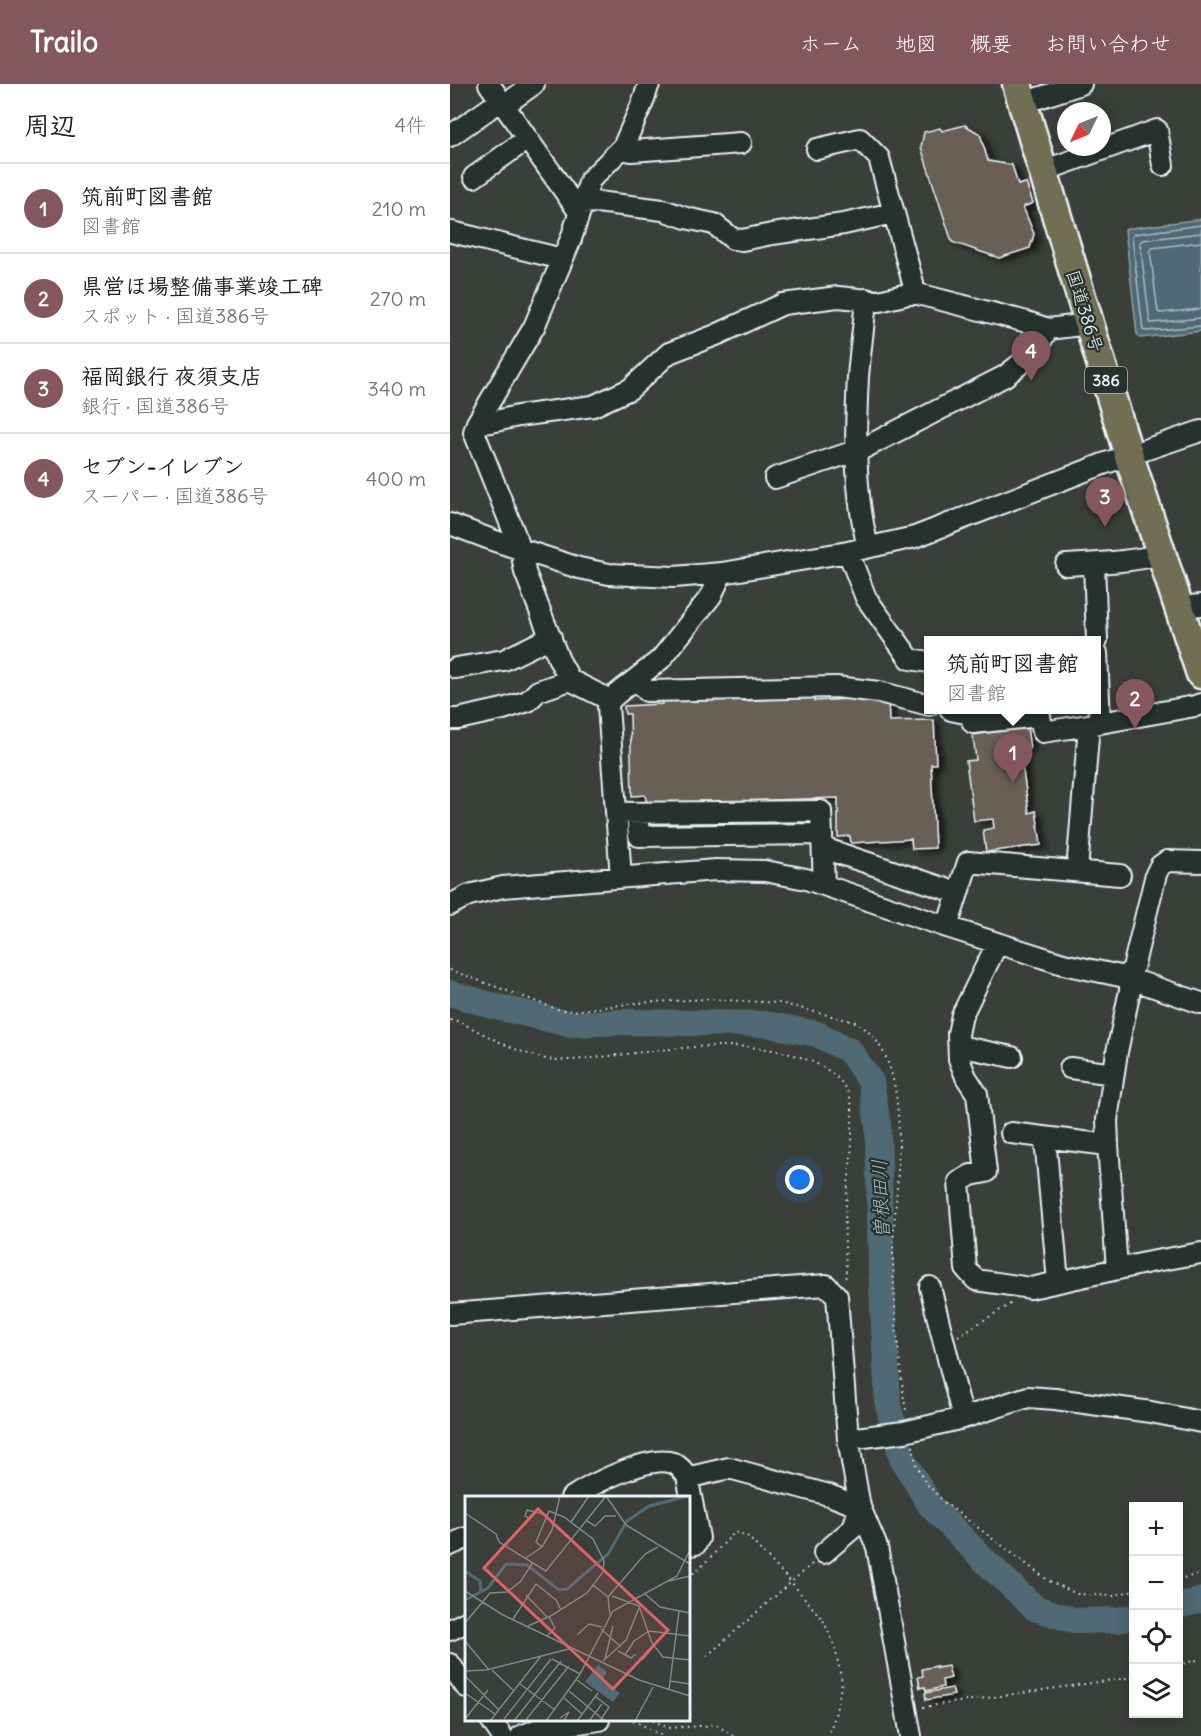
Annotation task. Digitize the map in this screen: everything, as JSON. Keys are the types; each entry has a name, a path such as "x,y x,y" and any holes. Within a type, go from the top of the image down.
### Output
{"highway":[{"name":"国道386号","path":"1020,94 1129,456 1162,554 1192,617 1201,674"}],"street":[{"path":"489,84 527,139 581,208"},
{"path":"450,136 534,84"},
{"path":"610,700 570,680 525,572 521,550 474,432 477,423 534,327 571,239 590,180 623,147 649,84"},
{"path":"1020,94 1081,84"},
{"path":"1043,171 1157,130 1163,165"},
{"path":"474,177 527,139"},
{"path":"817,149 860,139 879,158 913,283 913,294"},
{"path":"623,147 631,151 741,143"},
{"path":"581,208 597,202 663,210 714,224 733,238 742,240 844,224 893,213"},
{"path":"452,232 550,256 561,262"},
{"path":"477,423 593,406 630,389 669,353 716,335 783,304 838,297 879,301 913,294 1027,322 1048,330 1089,324"},
{"path":"866,299 858,376 857,450 859,502 868,547"},
{"path":"775,478 857,450 1005,376 1033,354 1048,330"},
{"path":"450,524 521,550 579,568 609,574 674,577 722,573 848,552 915,537 1102,464 1201,431"},
{"path":"848,552 866,598 910,659 924,661"},
{"path":"1066,565 1094,564 1162,554"},
{"path":"1094,564 1097,636"},
{"path":"621,877 608,706 610,700 661,659 711,596 722,573"},
{"path":"456,668 504,660 551,637"},
{"path":"636,679 647,692 836,687 879,692 924,704"},
{"path":"450,719 503,709 528,701 538,691 570,680"},
{"path":"970,714 973,723 1040,716 1043,732 1201,704"},
{"path":"1077,871 1094,714"},
{"path":"616,813 821,811 824,885"},
{"path":"822,841 958,893"},
{"path":"1117,1269 1107,1120 1128,978 1133,968 1160,866 1167,861 1201,862"},
{"path":"948,927 968,862 1120,876"},
{"path":"450,905 469,895 503,887 716,870 765,871 806,879 997,944 1063,964 1128,978 1201,1003"},
{"path":"997,944 962,1015 958,1034 959,1059 966,1077 977,1094 986,1173 971,1175 959,1182 966,1269 976,1280 1031,1288 1201,1253"},
{"path":"959,1046 1012,1057"},
{"path":"1070,1068 1114,1074"},
{"path":"1011,1133 1107,1145"},
{"path":"1045,1138 1058,1282"},
{"path":"450,1314 826,1285 837,1296 856,1438 860,1507 877,1546 911,1736"},
{"path":"930,1287 963,1418"},
{"path":"856,1438 908,1431 963,1418 1028,1397 1151,1412 1201,1422"},
{"path":"573,1496 613,1475 661,1461 673,1463 687,1476 699,1538 696,1544 690,1545"},
{"path":"687,1476 729,1468 829,1495 860,1507"},
{"path":"824,1553 852,1528 860,1507"},
{"path":"450,1545 465,1538"},
{"path":"450,1630 465,1622"},
{"path":"450,1664 465,1686"},
{"path":"492,1721 502,1736"},
{"path":"521,1736 553,1723 574,1730 594,1721"}],"path":[{"path":"450,970 557,1009 572,1011 637,1003 707,999 780,1003 863,1026 885,1054 894,1086 899,1121 900,1141 893,1258 897,1336 908,1431 916,1464 925,1482 945,1503 1049,1581 1077,1594 1113,1596 1129,1591"},
{"path":"450,1020 458,1021 512,1047 552,1060 680,1048 760,1048 810,1060 830,1071 849,1095 852,1110 852,1146 845,1221 846,1276 837,1296"},
{"path":"956,1344 958,1337 1026,1295 1031,1288"},
{"path":"690,1576 735,1532 747,1536 791,1582 823,1620 835,1647 842,1682 828,1736"},
{"path":"707,1656 824,1553"},
{"path":"1183,1578 1201,1574"},
{"path":"1183,1664 1201,1659"},
{"path":"907,1714 918,1707 1129,1678"},
{"path":"637,1721 663,1736"},
{"path":"656,1721 668,1728 717,1725 733,1736"}],"water":[{"path":"1201,219 1201,331 1140,338 1137,334 1125,229"}],"building":[{"path":"965,125 980,134 988,161 1012,165 1018,185 1026,183 1033,203 1023,207 1034,234 1030,248 999,258 952,242 921,147 924,132 940,128 942,131"},
{"path":"742,695 743,701 775,699 776,696 813,696 814,701 888,697 889,721 934,720 936,764 931,764 935,848 912,849 911,839 851,843 850,836 838,837 838,798 647,804 645,795 632,796 630,714 625,714 624,706 662,704 662,697"},
{"path":"1027,727 1030,749 1020,750 1029,813 1036,811 1041,845 986,852 983,830 994,828 993,819 974,821 966,761 976,760 973,735"},
{"path":"937,1666 937,1668 948,1666 951,1678 942,1680 943,1687 926,1691 925,1687 920,1688 918,1677 923,1676 922,1669"},
{"path":"952,1688 954,1695 926,1700 925,1693"}],"waterway":[{"name":"曽根田川","path":"450,993 570,1024 624,1022 765,1024 817,1034 850,1051 871,1082 878,1125 881,1266 888,1405 902,1458 930,1505 1035,1608 1076,1621 1129,1618"},
{"name":"曽根田川","path":"1183,1605 1201,1600"}],"place":[{"name":"セブン-イレブン","path":"1031,381"},
{"name":"福岡銀行 夜須支店","path":"1105,527"},
{"name":"県営ほ場整備事業竣工碑","path":"1135,729"},
{"name":"筑前町図書館","path":"1013,783"}]}
